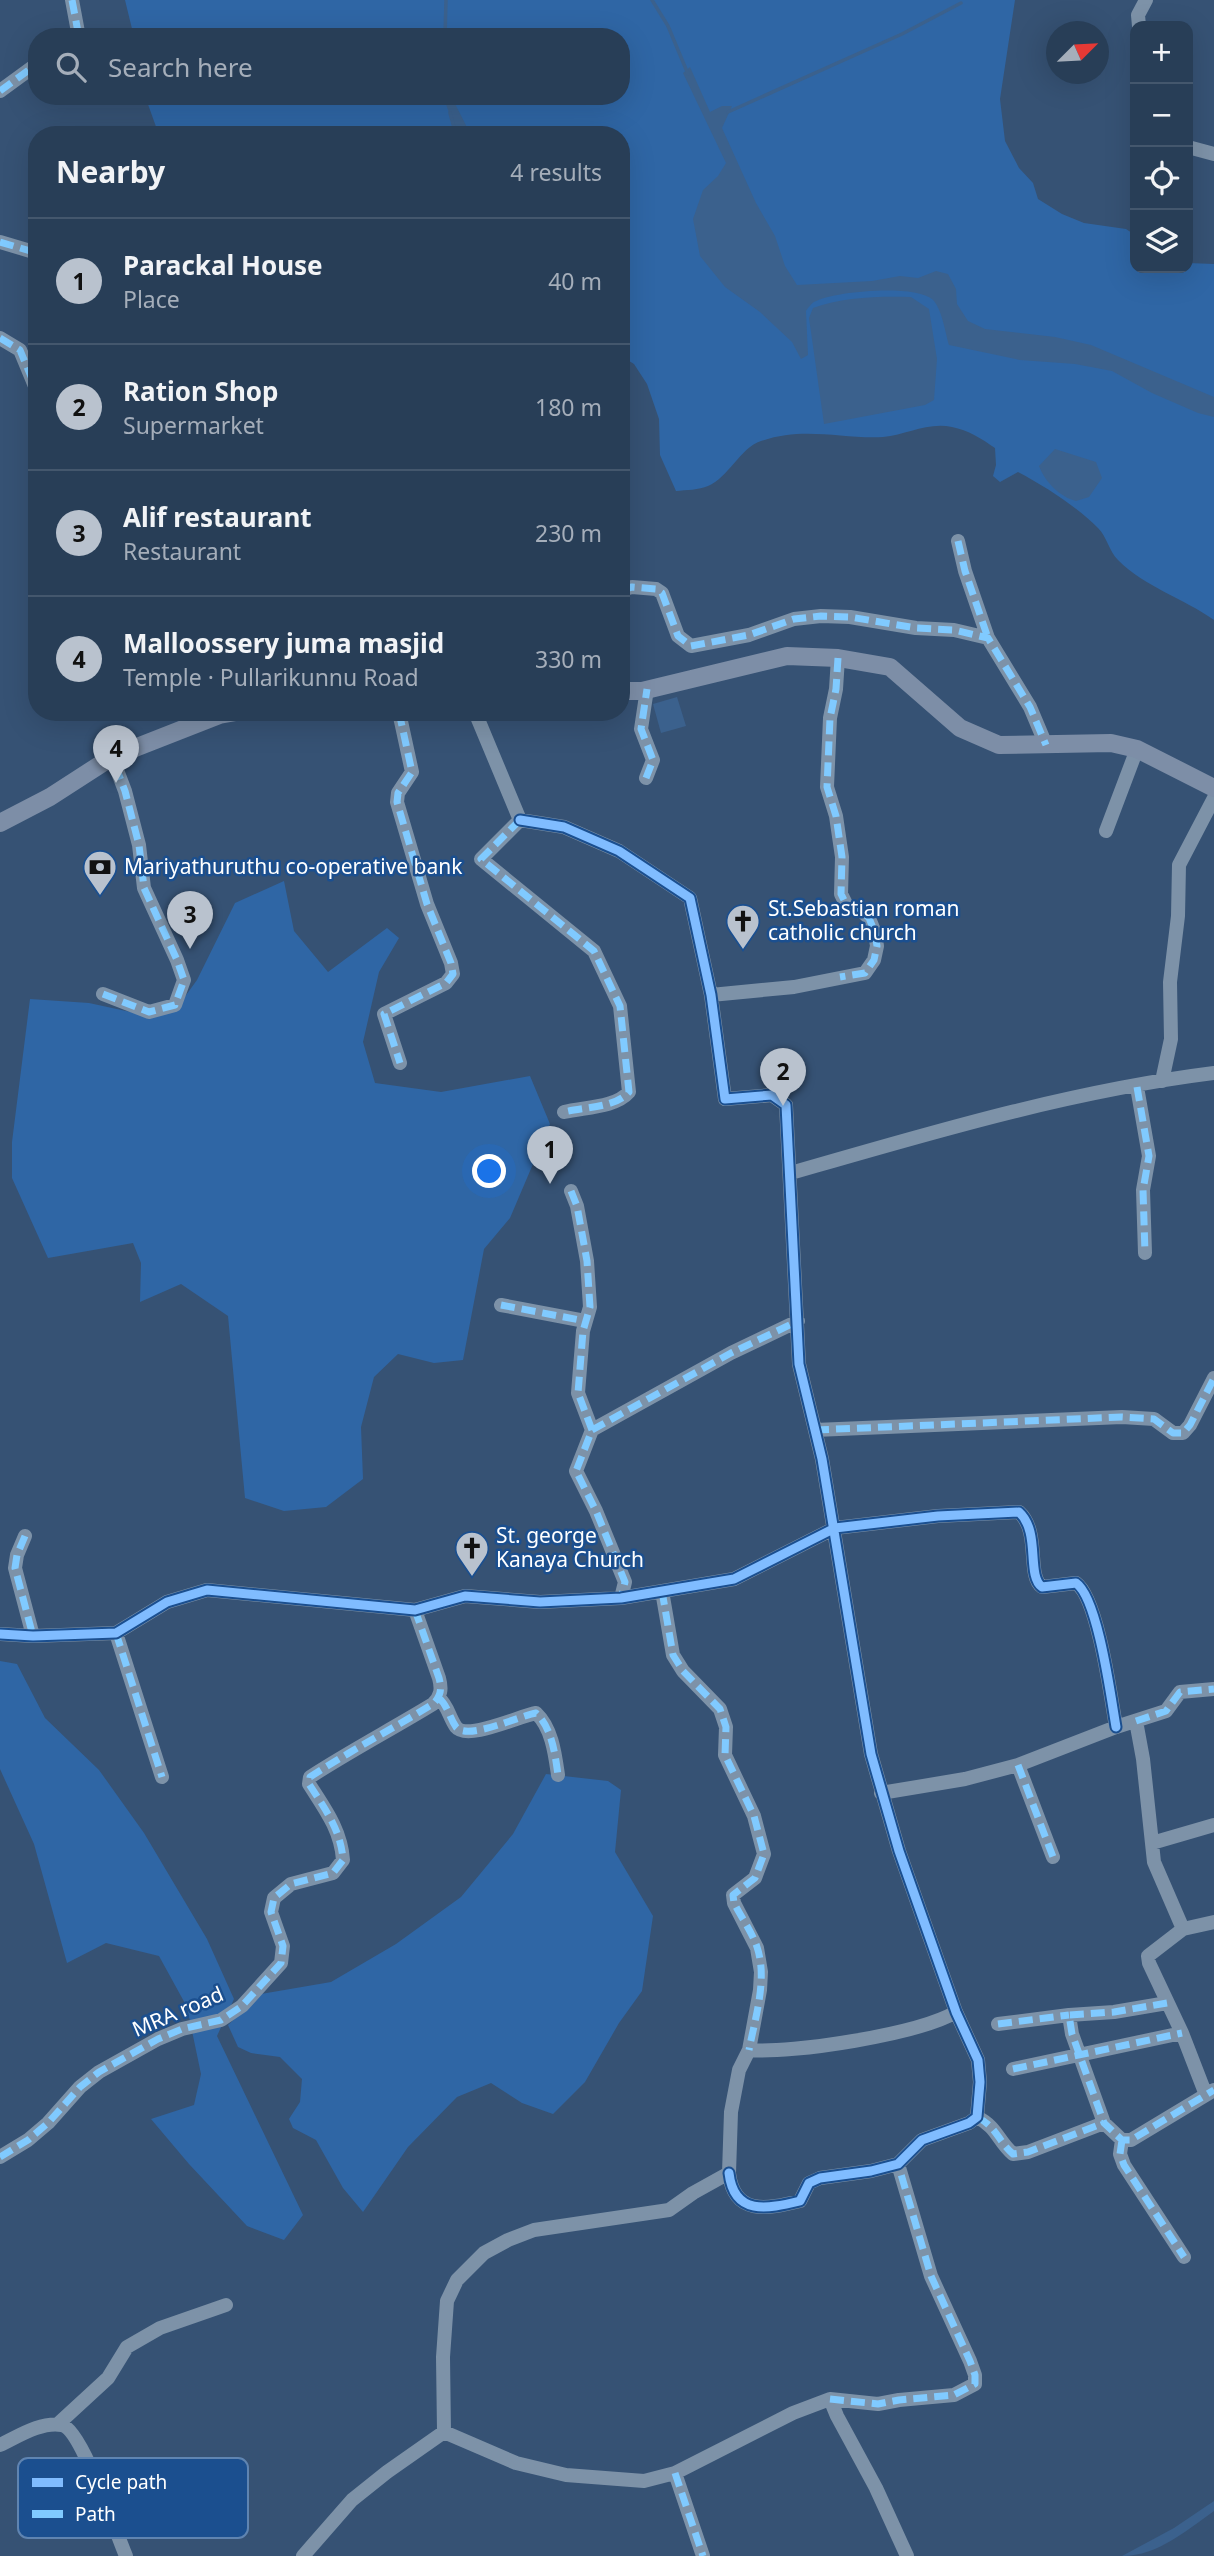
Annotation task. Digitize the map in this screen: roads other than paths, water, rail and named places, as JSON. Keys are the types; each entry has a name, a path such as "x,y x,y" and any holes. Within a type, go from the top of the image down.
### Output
{"main road":[{"path":"630,691 647,690 786,656 838,658 890,667 960,729 999,745 1111,743 1137,749 1214,788"},
{"path":"0,823 50,797 113,757 204,721"}],"street":[{"path":"72,0 77,28"},
{"path":"1139,21 1138,15 1146,0"},
{"path":"0,91 28,71"},
{"path":"1193,148 1214,154"},
{"path":"0,242 28,250"},
{"path":"0,338 20,350 28,369"},
{"path":"958,541 988,638 1030,707 1046,746"},
{"path":"630,588 656,589 662,593 678,636 691,646 749,635 794,619 821,616 850,617 988,638"},
{"path":"711,995 794,987 865,973 874,960 877,946 869,918 862,911 847,906 841,894 842,857 836,816 827,787 830,718 836,689 838,658"},
{"path":"646,778 653,760 641,729 647,690"},
{"path":"400,1063 384,1014 446,982 453,974 427,904 397,802 398,793 412,772 401,721"},
{"path":"479,721 520,820"},
{"path":"1107,831 1137,749"},
{"path":"103,995 149,1012 175,1005 184,980 144,888 139,845 113,757"},
{"path":"1163,1081 1171,1039 1170,982 1172,947 1178,916 1179,865 1214,798"},
{"path":"520,820 564,827 619,851 690,898 711,995 726,1099 772,1095 786,1105 799,1364 835,1528 871,1754 899,1851 956,2012 978,2060 980,2082 977,2117 969,2123 922,2140 898,2164 871,2171 820,2178 809,2183 800,2201 776,2206 753,2206 737,2198 731,2188 729,2172 731,2112 739,2070 749,2050 761,1972 757,1948 734,1903 733,1895 755,1878 764,1854 754,1816 725,1755 726,1727 720,1709 683,1671 673,1655 662,1591"},
{"path":"520,820 481,859 594,951 620,1006 629,1093 615,1102 564,1112"},
{"path":"791,1173 967,1123 1067,1100 1214,1073"},
{"path":"1137,1087 1149,1156 1143,1191 1145,1253"},
{"path":"571,1191 577,1206 587,1261 590,1307 585,1321 578,1393 592,1430"},
{"path":"501,1304 585,1321"},
{"path":"621,1598 625,1582 596,1511 576,1471 592,1430 731,1353 798,1321"},
{"path":"815,1430 1122,1417 1154,1419 1173,1433 1183,1433 1190,1425 1214,1378"},
{"path":"0,1634 33,1636 116,1633 167,1602 207,1590 415,1610 465,1596 540,1602 621,1598 734,1578 835,1528 1019,1512 1025,1517 1031,1530 1038,1585 1042,1587 1076,1583 1085,1592 1105,1658 1116,1727"},
{"path":"25,1536 15,1568 33,1636"},
{"path":"415,1610 439,1678 439,1698 446,1704 456,1727 464,1732 480,1730 536,1713 544,1720 558,1775"},
{"path":"116,1633 162,1777"},
{"path":"881,1793 965,1779 1018,1765 1116,1727 1166,1711 1180,1692 1214,1689"},
{"name":"MRA road","path":"0,2157 28,2140 48,2123 80,2087 99,2072 158,2039 181,2029 220,2020 243,2006 281,1963 283,1946 271,1912 274,1898 291,1884 333,1873 343,1860 342,1842 309,1784 310,1777 439,1698"},
{"path":"1136,1721 1143,1759 1154,1862 1183,1928"},
{"path":"1018,1765 1053,1857"},
{"path":"1152,1843 1214,1825"},
{"path":"1069,2015 1079,2054 1104,2123 1122,2140 1131,2140 1210,2093 1148,1956 1183,1928 1214,1922"},
{"path":"998,2025 1167,2003"},
{"path":"749,2050 764,2051 853,2041 914,2028 956,2012"},
{"path":"1013,2068 1182,2033"},
{"path":"977,2117 997,2131 1003,2145 1013,2154 1028,2152 1104,2123"},
{"path":"1122,2140 1120,2154 1124,2165 1184,2257"},
{"path":"444,2432 516,2463 566,2475 644,2481 676,2473 793,2413 831,2399 878,2404 954,2395 975,2384 970,2361 930,2276 898,2164"},
{"path":"444,2432 443,2357 447,2301 457,2280 484,2253 534,2230 669,2210 729,2172"},
{"path":"0,2445 29,2431 58,2424 108,2378 127,2347 160,2329 226,2305"},
{"path":"831,2399 837,2417 877,2488 907,2556"},
{"path":"58,2424 68,2427 86,2458"},
{"path":"303,2556 352,2500 444,2432"},
{"path":"676,2473 703,2556"},
{"path":"119,2538 126,2556"}],"waterway":[{"path":"445,28 446,0"},
{"path":"652,0 668,26 688,74"},
{"path":"728,112 902,34 961,3"},
{"path":"450,113 454,126"}],"place":[{"name":"Malloossery juma masjid","path":"116,783"},
{"name":"Mariyathuruthu co-operative bank","path":"100,897"},
{"name":"Alif restaurant","path":"190,949"},
{"name":"St.Sebastian roman catholic church","path":"743,951"},
{"name":"Ration Shop","path":"783,1106"},
{"name":"Parackal House","path":"550,1184"},
{"name":"St. george Kanaya Church","path":"472,1578"}]}
